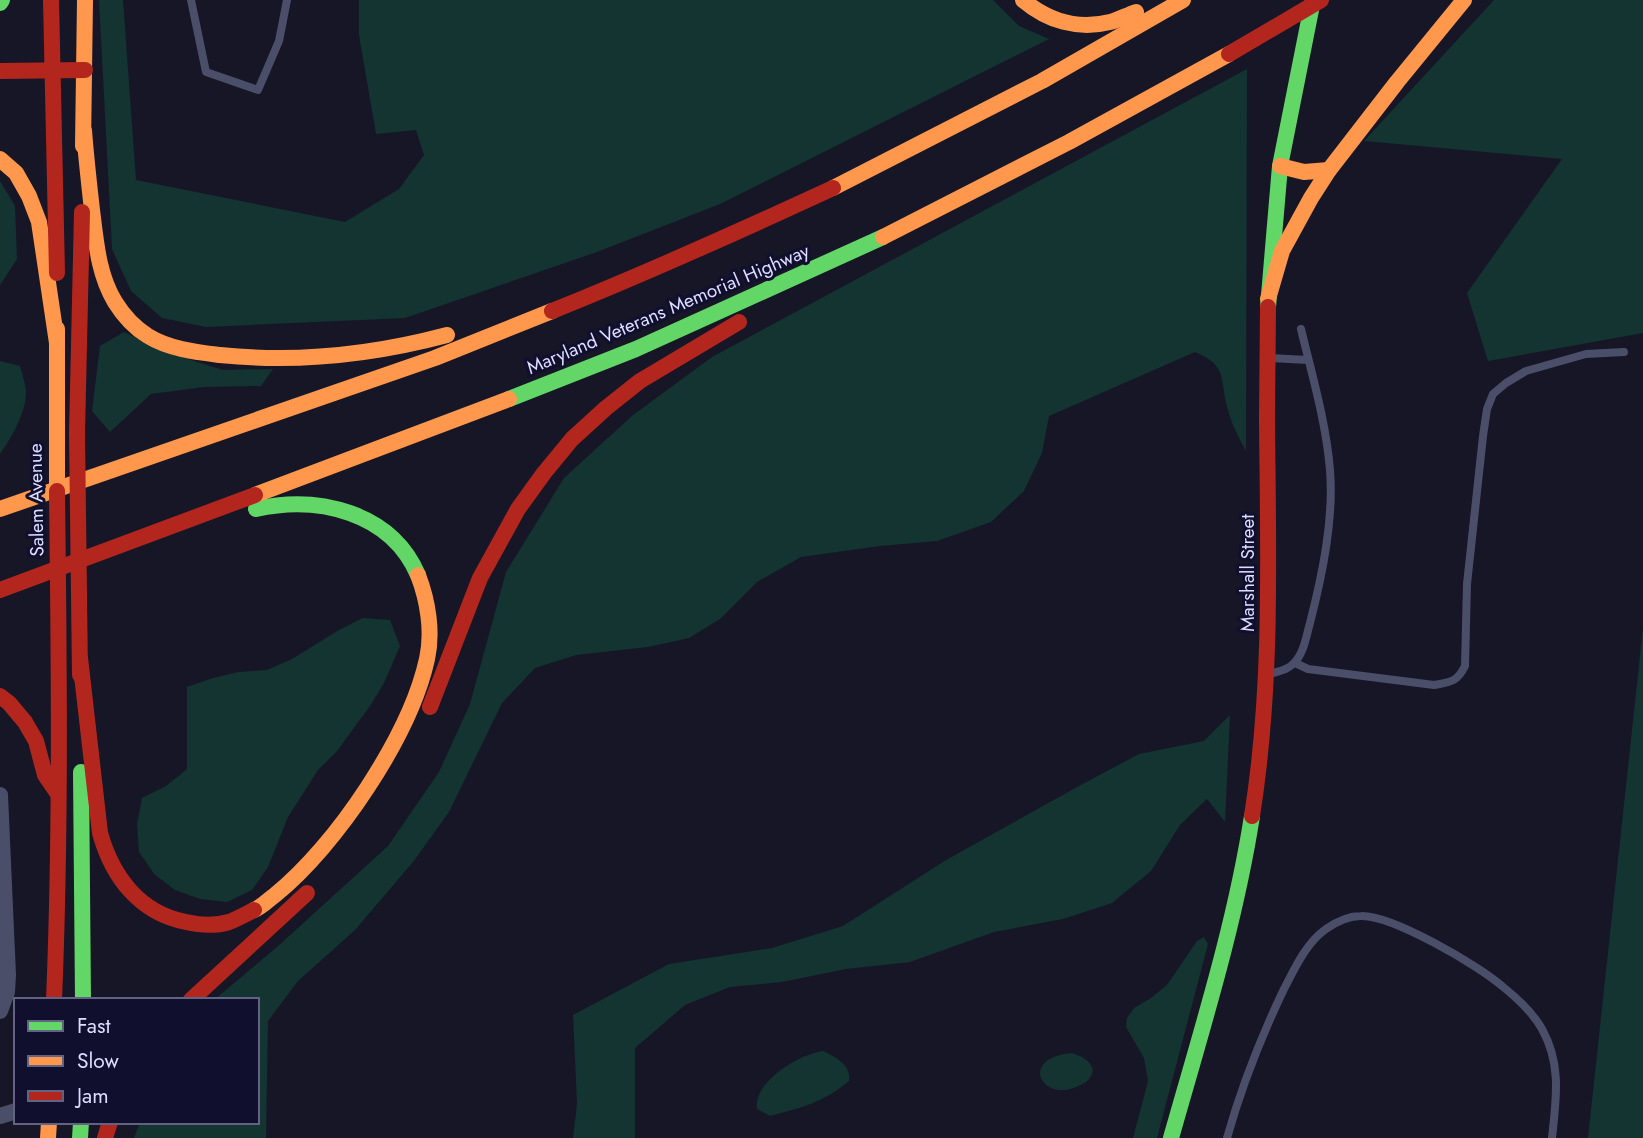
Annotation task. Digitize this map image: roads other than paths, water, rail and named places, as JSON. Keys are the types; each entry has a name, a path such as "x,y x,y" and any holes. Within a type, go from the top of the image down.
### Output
{"main road":[{"name":"Salem Avenue","path":"51,0 57,224 58,794 54,998"},
{"path":"83,998 77,433 85,0"},
{"path":"1023,0 1032,9 1053,19 1090,26 1111,22 1165,0"},
{"path":"0,506 43,495 435,358 615,286 863,174 1042,81 1183,0"},
{"name":"Marshall Street","path":"1171,1138 1227,938 1246,857 1260,768 1267,674 1268,299 1280,166 1312,0"},
{"name":"Maryland Veterans Memorial Highway","path":"0,590 452,422 636,349 769,290 879,239 1069,142 1244,46 1321,0"},
{"path":"1268,299 1282,251 1329,170 1464,0"},
{"path":"0,71 85,70"},
{"path":"83,130 97,258 105,283 115,303 129,320 148,336 171,346 233,357 352,355 417,344 615,286"},
{"path":"0,159 16,173 29,196 38,222 57,343"},
{"path":"1280,166 1312,173 1329,170"},
{"path":"426,717 480,578 498,542 518,509 572,439 640,381 879,239"},
{"path":"80,659 100,833 106,856 130,893 145,905 163,916 205,925 229,922 270,901 301,872 334,834 365,792 383,760 411,704 426,659 429,612 416,570 403,548 384,532 364,519 338,509 316,503 268,506 104,552"},
{"path":"0,696 25,722 36,741 45,775 58,794"},
{"path":"193,998 314,886"}],"street":[{"path":"0,795 6,992 0,1011"}],"lane":[{"path":"191,0 206,72 258,90 279,41 287,0"},
{"path":"1267,674 1285,670 1295,663 1303,650 1318,590 1329,522 1330,471 1321,411 1301,329"},
{"path":"1295,663 1308,669 1434,685 1451,682 1460,676 1465,666 1467,584 1483,436 1487,409 1493,394 1526,371 1586,354 1624,352"},
{"path":"1267,358 1308,360"},
{"path":"1227,1138 1240,1090 1257,1046 1292,972 1312,942 1326,929 1343,919 1361,915 1388,921 1412,931 1456,956 1501,985 1527,1010 1541,1028 1553,1055 1557,1087 1552,1138"}]}
